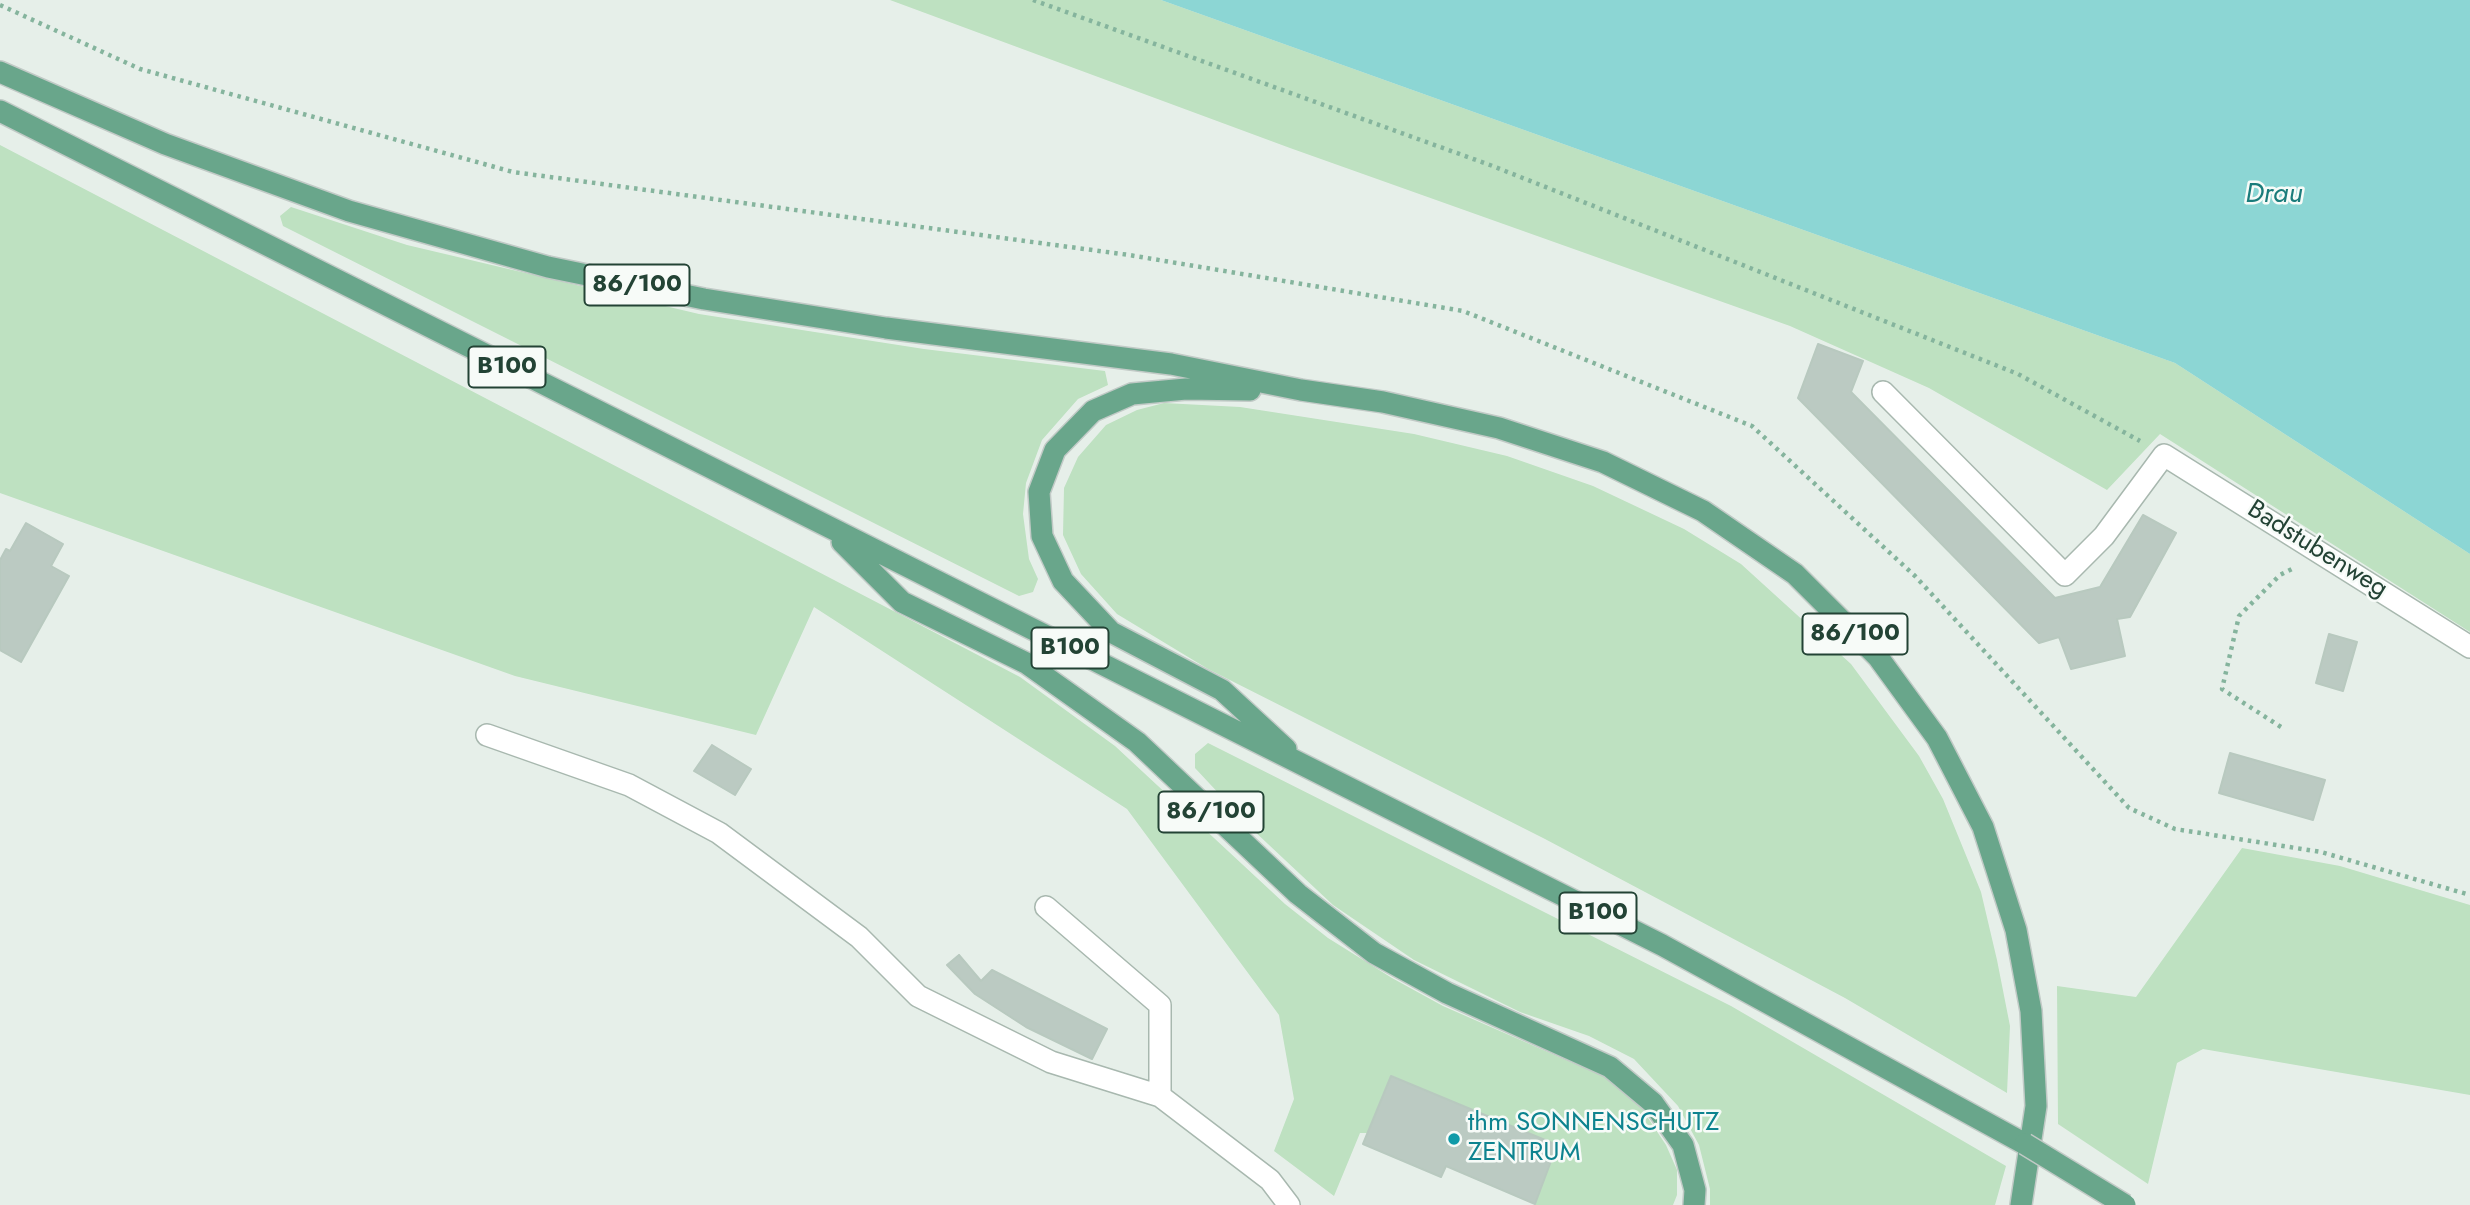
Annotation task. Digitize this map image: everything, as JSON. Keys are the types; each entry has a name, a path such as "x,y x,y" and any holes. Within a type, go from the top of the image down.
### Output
{"main road":[{"name":"86/100","path":"0,72 165,144 349,211 548,267 704,299 886,328 1171,364 1301,390 1383,402 1499,428 1603,461 1703,511 1795,574 1878,657 1937,738 1983,828 2017,930 2031,1011 2036,1106 2021,1205"},
{"name":"B100","path":"0,111 830,530 1662,945 2025,1144 2125,1205"},
{"name":"86/100","path":"1301,390 1186,388 1132,394 1094,411 1055,450 1039,492 1042,536 1063,581 1111,632 1222,690 1308,769"},
{"name":"86/100","path":"830,530 902,602 1026,663 1137,742 1298,894 1374,953 1447,993 1610,1067 1653,1103 1683,1146 1695,1190 1694,1205"}],"street":[{"path":"1883,392 2064,575 2104,536 2164,455"},
{"name":"Badstubenweg","path":"2164,455 2470,647"},
{"path":"488,735 629,785 719,833 859,937 918,996 1051,1062 1160,1096 1270,1180 1289,1205"},
{"path":"1046,907 1160,1005 1160,1096"}],"path":[{"path":"1033,0 1490,165 2018,374 2164,455"},
{"path":"2281,727 2222,689 2239,616 2280,575 2324,554"}],"green space":[{"path":"890,0 1161,0 2175,363 2470,554 2470,632 2160,434 2107,490 1929,388 1790,326 1290,148"},
{"path":"0,145 1020,677 1115,746 1285,904 1328,938 1443,1006 1614,1081 1640,1106 1666,1145 1677,1170 1677,1195 1673,1205 1535,1205 1557,1145 1391,1076 1368,1133 1360,1133 1334,1196 1274,1151 1294,1099 1279,1015 1127,809 814,607 756,735 515,676 0,493"},
{"path":"291,207 407,245 699,314 924,349 1105,371 1108,385 1078,399 1042,440 1026,483 1023,514 1029,559 1038,579 1033,592 1019,596 283,226 280,216"},
{"path":"1164,403 1240,407 1414,434 1507,456 1593,486 1684,529 1741,564 1851,664 1919,756 1943,799 1981,892 1997,960 2010,1026 2007,1093 1845,998 1545,839 1208,669 1117,614 1081,574 1063,535 1064,488 1078,457 1106,425 1137,410"},
{"path":"1208,743 1731,1006 2006,1166 1995,1205 1710,1205 1710,1189 1699,1145 1678,1106 1634,1059 1589,1036 1520,1012 1414,960 1333,905 1252,829 1195,768 1195,754"},
{"path":"2242,848 2340,866 2470,905 2470,1095 2203,1049 2177,1063 2148,1184 2058,1124 2057,986 2136,997"}],"water":[{"name":"Drau","path":"1161,0 2470,0 2470,554 2175,363"}],"building":[{"path":"1818,344 1863,361 1851,392 2055,598 2100,587 2143,515 2176,533 2130,617 2117,619 2125,656 2071,669 2059,637 2039,643 1798,398"},
{"path":"26,523 63,544 51,566 69,576 21,662 0,650 0,560 6,549 10,551"},
{"path":"2329,634 2357,642 2343,691 2316,683"},
{"path":"712,745 751,769 735,795 694,771"},
{"path":"2230,753 2325,780 2313,820 2219,793"},
{"path":"959,955 981,981 992,970 1107,1029 1092,1059 1026,1027 975,994 947,965"},
{"name":"thm SONNENSCHUTZ ZENTRUM","path":"1391,1076 1557,1145 1535,1204 1446,1166 1441,1177 1363,1144"}],"place":[{"name":"thm SONNENSCHUTZ ZENTRUM","path":"1454,1139"}]}
